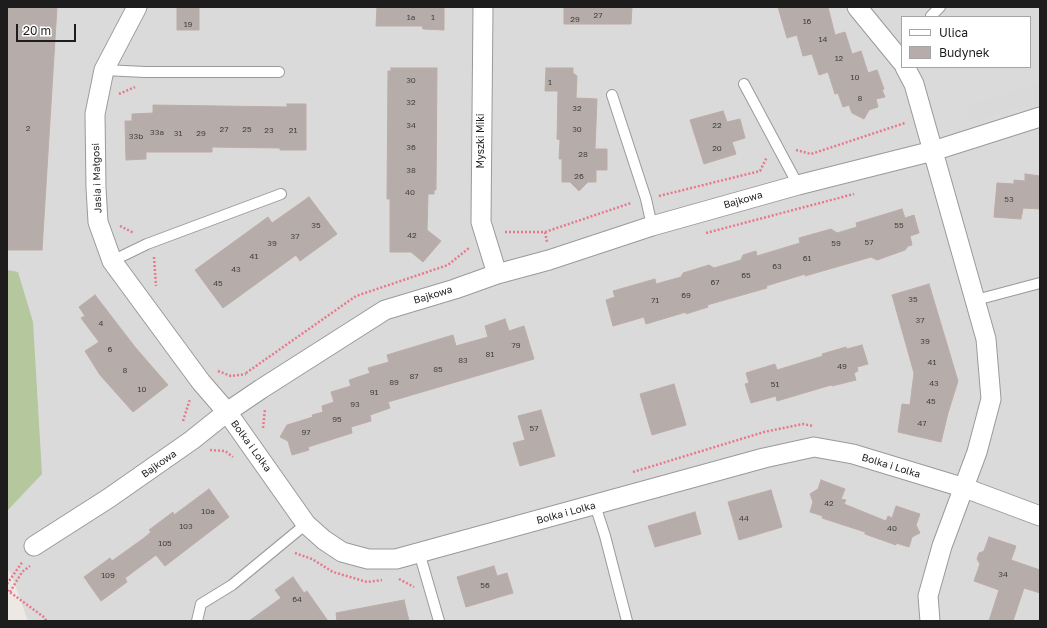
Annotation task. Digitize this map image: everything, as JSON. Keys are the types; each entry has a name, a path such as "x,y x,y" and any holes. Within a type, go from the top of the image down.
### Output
{"street":[{"name":"Jasia i Małgosi","path":"137,7 104,70 96,114 96,188 98,222 112,261 201,382 227,412"},
{"name":"Myszki Miki","path":"482,7 481,222 497,274"},
{"path":"857,7 901,61"},
{"path":"906,68 914,84 976,300 986,339 991,399 977,452 942,546 928,596 930,621"},
{"name":"Bajkowa","path":"34,546 110,498 192,440 227,412 385,310 455,289 497,274 549,260 652,226 798,185 933,151 1040,116"},
{"name":"Bolka i Lolka","path":"227,412 256,451 306,524 324,540 342,552 368,558 396,559 764,458 814,447 853,454 964,488 1040,516"}],"lane":[{"path":"931,16 940,7"},
{"path":"104,70 145,72 279,72"},
{"path":"744,84 798,185"},
{"path":"612,95 646,199 652,226"},
{"path":"112,261 147,244 281,194"},
{"path":"976,300 1040,283"},
{"path":"594,505 605,536 627,621"},
{"path":"197,621 201,604 232,585 306,524"},
{"path":"419,552 439,621"}],"path":[{"path":"117,101 118,94 138,86"},
{"path":"118,225 137,235"},
{"path":"154,255 156,287"},
{"path":"213,373 216,371 231,376 245,374 250,378"},
{"path":"263,430 266,406"},
{"path":"208,450 225,451 235,459"},
{"path":"7,584 34,546"},
{"path":"7,590 45,618 46,621"}],"shaded area":[{"path":"7,7 1040,7 1040,621 28,621 10,571 7,570"},
{"path":"1040,84 1040,102 970,122 967,106"}],"green space":[{"path":"7,270 18,272 33,322 42,474 7,511"}],"building":[{"path":"7,7 57,7 42,250 7,250"},
{"path":"177,7 199,7 199,30 177,30"},
{"path":"377,7 444,7 444,30 423,29 422,26 376,26"},
{"path":"564,7 632,7 631,24 564,24"},
{"path":"778,7 828,7 835,35 845,32 852,54 861,51 868,73 877,70 884,89 882,90 885,97 876,99 878,107 869,110 864,119 852,113 849,105 843,107 838,93 835,94 828,72 819,75 812,54 803,56 797,35 787,38"},
{"path":"391,68 437,68 436,190 434,190 434,194 428,194 427,230 441,241 423,262 411,252 390,252 390,199 387,199 388,71 391,71"},
{"path":"546,68 573,68 573,73 577,76 576,98 597,99 595,149 607,149 607,170 596,170 596,182 588,182 579,191 570,182 562,182 562,159 559,159 560,140 557,139 558,91 545,91"},
{"path":"287,104 306,104 306,150 212,147 212,152 146,152 146,159 126,160 125,121 132,121 132,114 153,113 153,105 287,107"},
{"path":"723,111 727,122 740,119 745,138 732,142 736,154 704,164 690,120"},
{"path":"1025,174 1040,176 1040,209 1023,208 1021,219 994,217 997,183 1014,184 1014,180 1025,181"},
{"path":"309,197 337,234 300,261 296,255 223,308 195,270 268,217 272,223"},
{"path":"902,209 905,218 914,215 919,233 910,236 912,245 908,246 905,250 877,260 871,257 805,276 805,274 766,286 767,288 707,305 708,307 686,314 686,312 646,324 644,317 613,326 606,300 615,297 613,291 655,279 656,284 681,277 683,273 709,265 714,268 741,260 743,255 756,251 757,256 800,243 799,238 831,229 837,233 857,227 856,223"},
{"path":"929,284 958,381 941,442 898,432 902,404 910,405 914,373 892,295"},
{"path":"95,295 135,347 168,385 133,412 100,375 85,351 99,342 81,318 85,316 79,307"},
{"path":"505,319 509,331 524,326 534,359 388,402 390,408 370,415 371,421 351,427 352,433 308,447 309,450 292,455 288,441 280,437 287,425 313,417 312,415 323,412 322,406 334,402 331,392 351,386 349,380 370,373 368,368 389,362 387,355 453,335 456,346 488,337 485,326"},
{"path":"862,345 868,364 857,367 858,371 854,373 856,380 831,385 777,401 776,396 751,403 745,384 749,383 746,373 775,364 777,370 823,356 822,354 846,347 847,349"},
{"path":"674,384 686,425 652,435 640,394"},
{"path":"541,410 555,456 520,466 513,443 525,440 518,416"},
{"path":"821,480 845,489 841,499 846,500 844,504 886,521 888,516 892,518 896,506 920,514 916,525 920,533 912,537 909,547 896,543 896,545 865,534 865,532 822,518 823,516 810,512 813,502 810,494 818,489"},
{"path":"209,489 229,517 165,566 156,555 125,578 127,582 101,601 84,577 110,558 112,561 144,538 151,532 149,530 173,512 174,515"},
{"path":"771,490 782,527 739,540 728,502"},
{"path":"695,512 701,534 655,547 648,526"},
{"path":"989,537 1016,546 1011,560 1040,570 1040,593 1024,588 1013,621 989,621 999,590 974,581 980,564 977,559 979,553 984,551"},
{"path":"494,566 497,576 507,573 513,593 466,607 457,577"},
{"path":"293,577 304,593 307,591 328,621 249,621 281,598 275,590"},
{"path":"404,600 409,621 337,621 336,613"}]}
